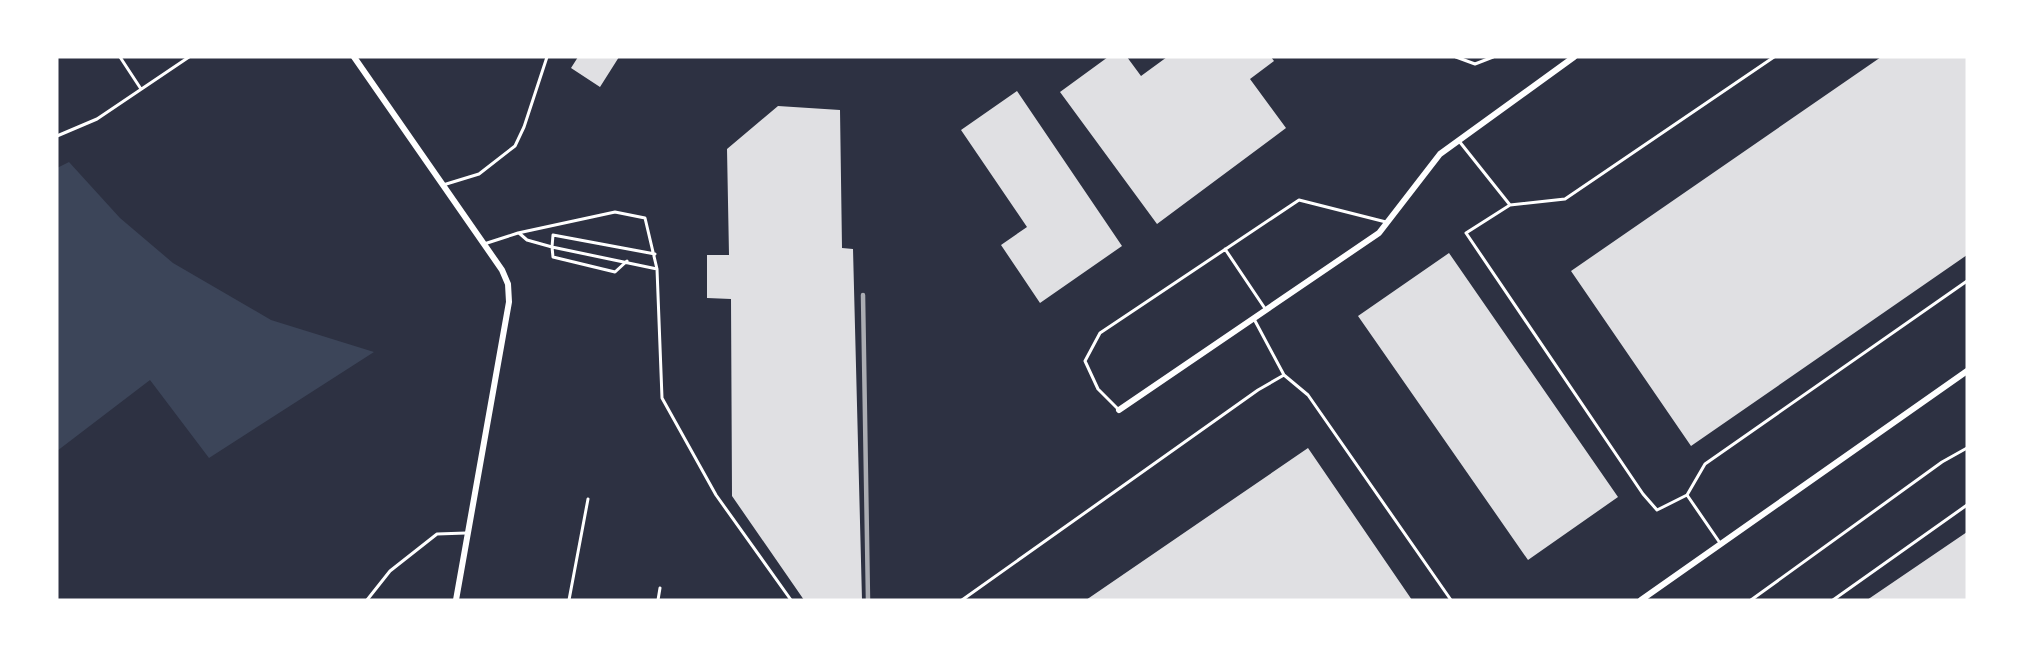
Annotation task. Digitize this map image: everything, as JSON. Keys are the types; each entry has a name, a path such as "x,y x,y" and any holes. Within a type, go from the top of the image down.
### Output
{"street":[{"path":"354,57 484,244 508,284 509,302 456,600"},
{"path":"1119,410 1379,233 1426,169 1440,154 1574,57"},
{"path":"1641,600 1967,371"}],"lane":[{"path":"120,57 141,88"},
{"path":"57,136 97,119 189,57"},
{"path":"443,185 479,174 515,146 547,57"},
{"path":"1456,57 1475,64 1493,57"},
{"path":"1774,57 1565,200 1510,205 1466,233 1643,494 1657,510 1687,495 1705,464 1967,281"},
{"path":"1458,141 1510,205"},
{"path":"1119,410 1098,389 1085,362 1100,333 1299,200 1388,223"},
{"path":"484,244 518,233 625,212 645,218 657,269 662,398 716,495 791,600"},
{"path":"518,233 527,240 552,247 657,269"},
{"path":"627,261 615,272 553,257 553,235 655,254"},
{"path":"1226,249 1266,310"},
{"path":"1254,318 1284,375 1308,395 1451,600"},
{"path":"962,600 1258,390 1284,375"},
{"path":"1751,600 1942,462 1967,448"},
{"path":"1687,495 1721,545"},
{"path":"569,600 588,499"},
{"path":"1833,600 1967,505"},
{"path":"367,600 390,571 437,534 468,533"},
{"path":"658,600 660,588"}],"shaded area":[{"path":"69,162 120,218 173,263 271,320 374,352 209,458 150,380 57,451 57,168"}],"building":[{"path":"578,57 619,57 600,87 571,68"},
{"path":"1108,57 1127,57 1141,76 1167,57 1271,57 1274,61 1250,79 1286,128 1157,224 1060,92"},
{"path":"1881,57 1967,57 1967,255 1691,446 1571,271"},
{"path":"1017,91 1122,246 1040,303 1001,245 1027,227 961,130"},
{"path":"778,106 840,110 842,248 853,249 862,600 804,600 732,496 731,299 707,298 707,255 729,255 727,149"},
{"path":"1449,253 1618,497 1528,560 1358,316"},
{"path":"1308,448 1412,600 1086,600"},
{"path":"1967,532 1967,600 1867,600"}],"railway":[{"path":"863,295 868,600"}]}
